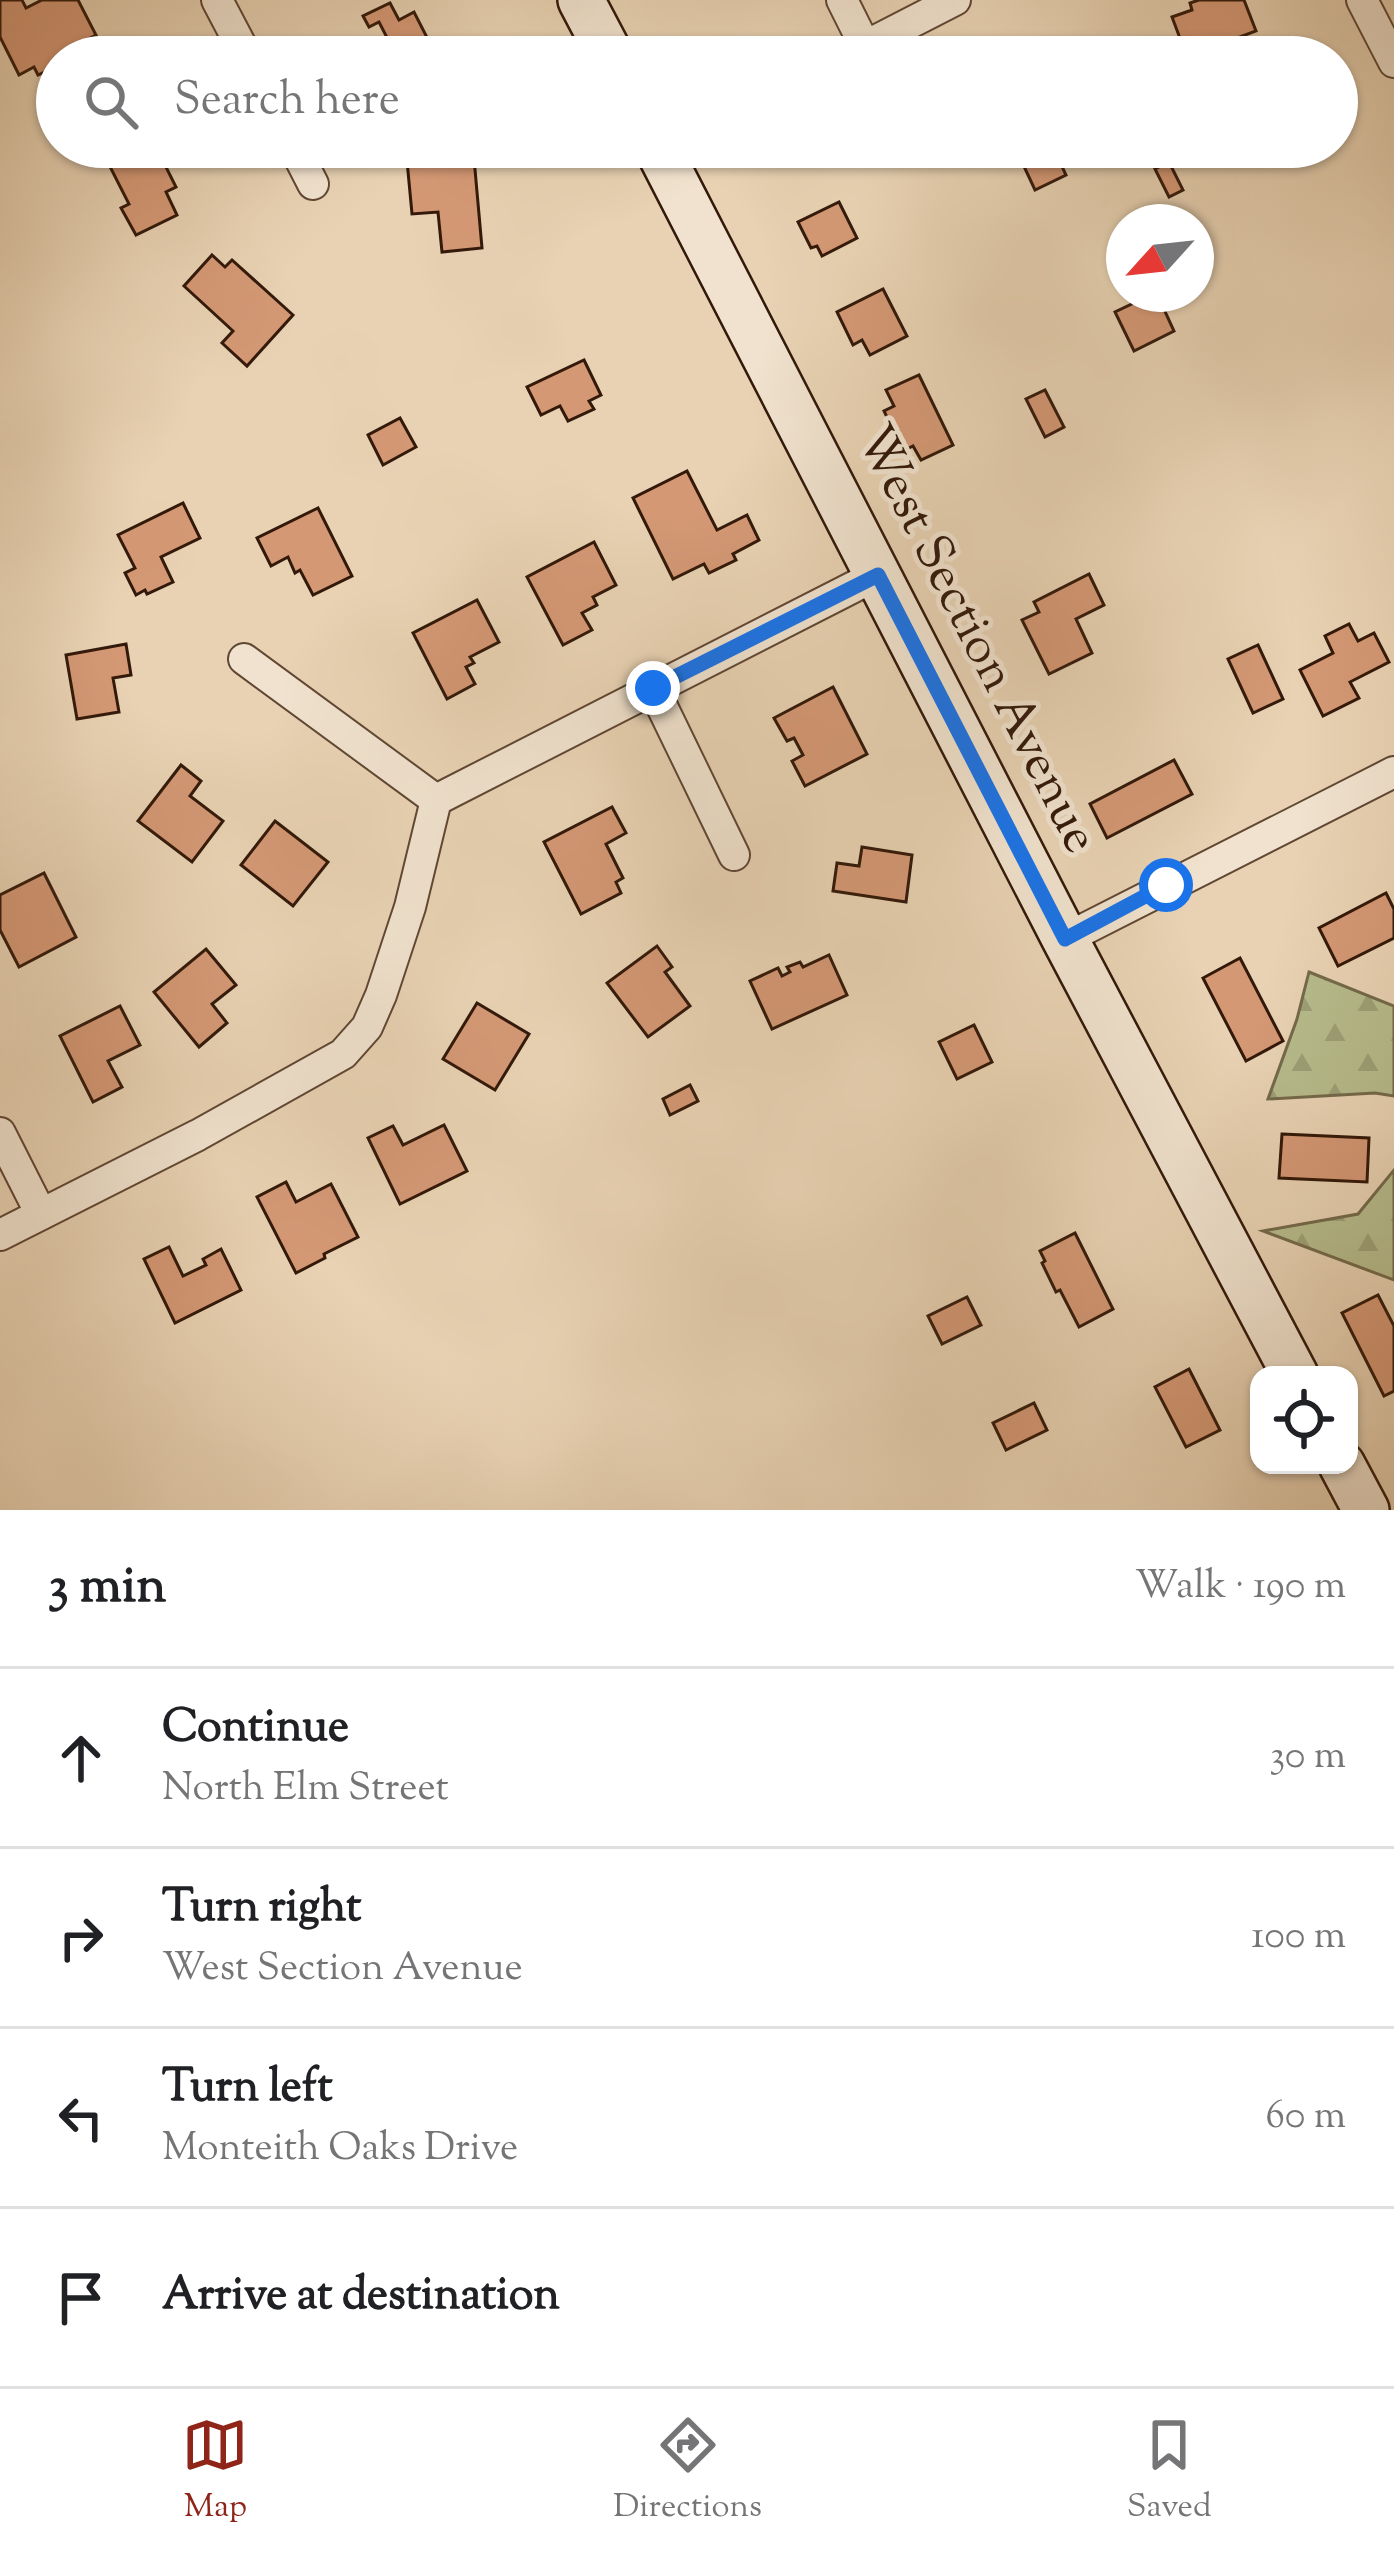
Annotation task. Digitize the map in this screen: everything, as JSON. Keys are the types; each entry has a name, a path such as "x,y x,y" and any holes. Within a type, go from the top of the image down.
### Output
{"street":[{"path":"217,0 236,36"},
{"path":"581,0 599,36"},
{"path":"842,0 851,36"},
{"path":"886,36 955,0"},
{"path":"1362,0 1394,62"},
{"path":"305,168 314,184"},
{"name":"West Section Avenue","path":"671,168 1065,939 1290,1366"},
{"path":"0,1235 199,1135 343,1054 367,1027 381,995 410,907 436,800 878,575"},
{"path":"244,659 436,800"},
{"path":"653,688 734,855"},
{"path":"1065,939 1394,772"},
{"path":"0,1133 41,1214"},
{"path":"1347,1474 1366,1510"}],"green space":[{"path":"1309,972 1394,1006 1394,1096 1268,1099"},
{"path":"1394,1170 1394,1280 1263,1231 1358,1214"}],"building":[{"path":"0,0 22,0 26,8 42,0 78,0 96,35 36,36 36,71 34,67 19,75 0,37"},
{"path":"1244,0 1256,31 1243,36 1179,36 1172,17 1192,10 1190,3"},
{"path":"390,3 399,20 414,12 426,36 386,36 379,22 369,27 363,16"},
{"path":"111,168 166,168 176,187 166,192 177,215 136,235 121,208 129,204"},
{"path":"408,168 475,168 482,248 442,252 438,212 412,214"},
{"path":"1025,168 1063,168 1066,175 1035,190"},
{"path":"1172,168 1183,190 1169,197 1155,169"},
{"path":"839,202 857,238 822,256 817,246 811,248 798,222"},
{"path":"212,255 225,267 232,260 293,315 247,366 222,343 233,331 184,286"},
{"path":"883,289 907,336 870,355 862,340 853,345 837,312"},
{"path":"1115,312 1165,312 1174,331 1134,351"},
{"path":"584,360 601,395 589,401 594,409 568,421 560,406 541,415 527,387"},
{"path":"919,375 953,445 921,460 913,446 903,451 884,411 894,406 886,390"},
{"path":"1045,390 1064,427 1045,437 1026,399"},
{"path":"400,418 416,447 383,465 368,435"},
{"path":"687,471 717,530 747,515 759,540 733,554 736,560 709,573 704,564 673,579 633,498"},
{"path":"183,503 200,538 161,557 173,582 136,595 125,573 135,568 118,535"},
{"path":"318,508 352,576 313,595 288,557 271,566 257,538"},
{"path":"594,542 616,585 593,597 597,605 582,613 592,630 563,645 527,577"},
{"path":"1089,574 1104,605 1076,619 1092,653 1049,674 1022,620 1039,612 1034,602"},
{"path":"477,600 499,642 470,657 474,663 466,667 475,684 447,699 413,633"},
{"path":"1349,624 1358,641 1374,633 1389,662 1350,682 1359,698 1323,716 1300,670 1333,653 1325,636"},
{"path":"126,644 131,675 113,678 119,712 77,719 66,655"},
{"path":"1258,645 1283,699 1253,713 1228,659"},
{"path":"833,687 867,754 805,786 792,761 803,755 794,738 787,741 774,718"},
{"path":"1174,760 1192,794 1107,838 1090,804"},
{"path":"181,765 201,781 190,796 223,821 192,862 138,821"},
{"path":"612,807 626,833 606,844 623,878 616,882 621,893 581,914 544,842"},
{"path":"275,821 328,862 293,906 241,865"},
{"path":"862,847 912,855 906,902 833,891 837,863 859,866"},
{"path":"44,873 76,937 19,967 0,930 0,895"},
{"path":"1386,893 1394,909 1394,938 1338,966 1319,928"},
{"path":"657,946 672,967 665,972 690,1006 648,1037 607,983"},
{"path":"206,949 236,985 212,1004 227,1023 199,1047 154,992"},
{"path":"829,955 847,995 772,1029 750,981 778,968 782,976 790,972 787,967 800,962 803,967"},
{"path":"1240,958 1283,1041 1246,1061 1203,978"},
{"path":"477,1003 529,1034 495,1090 443,1059"},
{"path":"120,1006 140,1045 108,1061 122,1087 93,1102 60,1036"},
{"path":"974,1025 992,1062 957,1079 939,1042"},
{"path":"690,1085 698,1101 670,1115 663,1099"},
{"path":"444,1125 467,1171 400,1204 368,1138 393,1126 403,1145"},
{"path":"1282,1134 1369,1138 1367,1182 1279,1178"},
{"path":"286,1182 296,1202 331,1184 358,1237 296,1273 257,1197"},
{"path":"1075,1233 1113,1309 1079,1327 1060,1290 1056,1292 1040,1251"},
{"path":"169,1247 183,1276 206,1265 203,1259 221,1249 241,1290 175,1323 144,1259"},
{"path":"1378,1295 1394,1326 1394,1391 1384,1396 1342,1313"},
{"path":"967,1297 981,1325 942,1344 928,1316"},
{"path":"1189,1369 1220,1430 1186,1447 1155,1387"},
{"path":"1034,1403 1047,1430 1006,1450 993,1423"}],"route":[{"path":"653,688 878,575 1065,939 1166,885"}]}
